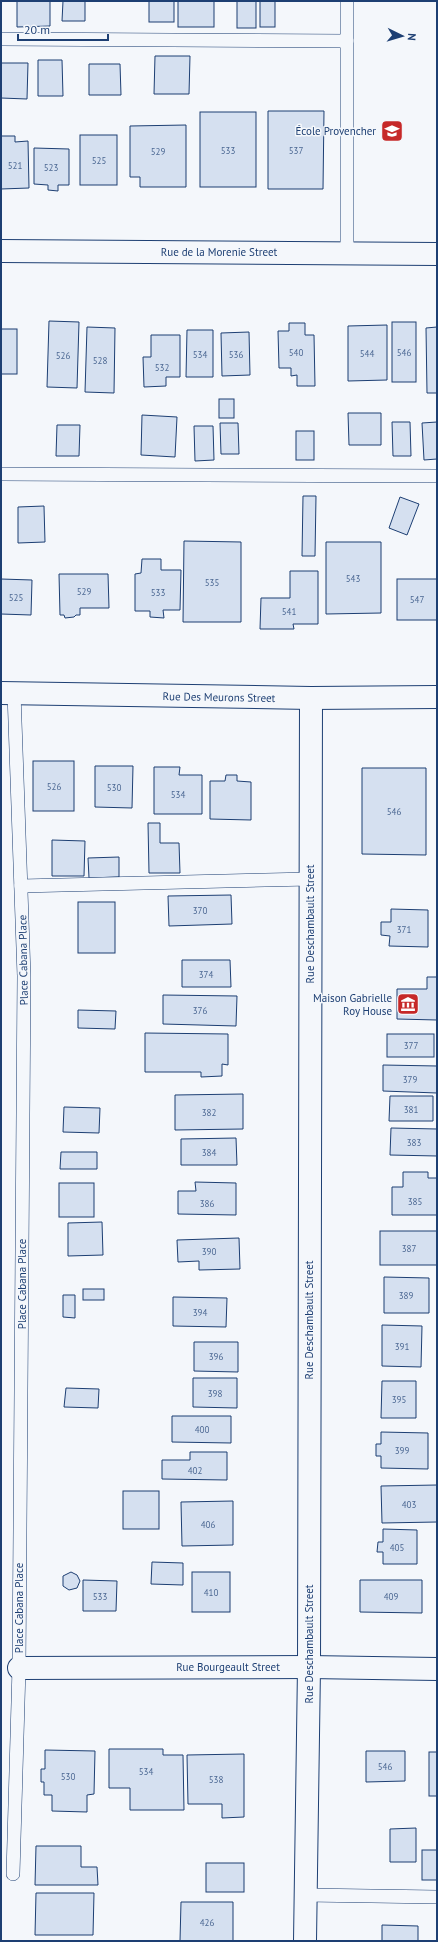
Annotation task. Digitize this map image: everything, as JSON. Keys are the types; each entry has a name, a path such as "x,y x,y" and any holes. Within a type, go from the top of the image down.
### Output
{"street":[{"name":"Rue de la Morenie Street","path":"1,252 347,252 437,254"},
{"name":"Rue Des Meurons Street","path":"7,693 310,698 437,698"},
{"name":"Rue Deschambault Street","path":"306,1941 309,1667 310,698"},
{"name":"Rue Bourgeault Street","path":"19,1668 309,1667 437,1669"}],"lane":[{"path":"347,1 347,252"},
{"path":"1,39 347,41"},
{"path":"1,474 437,476"},
{"name":"Place Cabana Place","path":"7,693 21,886 24,976 19,1668 13,1874"},
{"path":"21,886 310,879"},
{"path":"306,1895 437,1896"}],"building":[{"path":"17,1 50,1 50,26 17,27"},
{"path":"63,1 85,1 85,21 62,21"},
{"path":"149,1 174,1 174,22 149,22"},
{"path":"178,1 214,1 214,27 178,27"},
{"path":"237,1 256,1 256,28 237,28"},
{"path":"260,1 275,1 275,27 260,27"},
{"path":"155,56 190,56 189,94 154,94"},
{"path":"38,60 62,60 63,96 38,96"},
{"path":"1,63 28,63 27,99 1,98"},
{"path":"89,64 120,64 121,95 89,95"},
{"path":"268,111 324,111 323,189 268,189"},
{"path":"200,112 256,112 256,187 200,187"},
{"path":"186,125 186,187 140,187 140,177 130,177 130,126"},
{"path":"80,135 117,135 117,185 80,185"},
{"path":"1,136 15,136 15,142 28,141 29,188 1,189"},
{"path":"34,148 69,149 69,185 58,185 58,191 48,190 48,185 34,184"},
{"path":"49,321 79,322 77,388 47,387"},
{"path":"392,322 416,322 416,382 392,382"},
{"path":"289,323 305,323 305,335 314,335 315,386 297,386 297,375 291,376 291,368 279,368 278,331 289,331"},
{"path":"387,325 387,380 348,381 348,326"},
{"path":"87,327 115,328 114,393 85,392"},
{"path":"437,327 437,393 427,393 426,328"},
{"path":"1,329 17,329 17,374 1,374"},
{"path":"187,330 213,330 213,377 186,377"},
{"path":"249,332 250,375 222,376 221,333"},
{"path":"151,335 180,335 180,377 166,377 166,386 144,387 143,357 151,357"},
{"path":"219,399 234,399 234,418 219,418"},
{"path":"348,413 381,413 381,445 349,445"},
{"path":"142,415 177,417 175,457 141,455"},
{"path":"392,422 410,422 411,456 393,456"},
{"path":"437,422 437,459 424,460 422,423"},
{"path":"220,423 238,423 239,454 221,454"},
{"path":"57,425 80,425 79,456 56,456"},
{"path":"194,426 213,426 214,460 195,461"},
{"path":"296,431 314,431 314,460 296,460"},
{"path":"303,496 316,496 315,556 302,556"},
{"path":"400,497 419,504 407,535 389,528"},
{"path":"44,506 45,542 18,543 18,507"},
{"path":"184,541 241,542 241,622 183,622"},
{"path":"326,542 381,542 381,613 326,614"},
{"path":"142,559 161,559 161,570 181,570 180,610 163,610 164,618 150,617 150,611 135,611 135,574 141,573"},
{"path":"290,571 318,571 318,624 293,624 294,629 260,629 261,598 290,598"},
{"path":"59,574 108,574 109,608 80,608 80,615 65,618 64,615 60,615"},
{"path":"1,579 32,580 31,615 1,614"},
{"path":"397,579 437,579 437,620 397,620"},
{"path":"33,761 74,761 74,811 33,811"},
{"path":"95,766 133,766 132,808 95,807"},
{"path":"154,767 180,767 179,775 202,775 202,814 154,814"},
{"path":"362,768 426,768 426,855 362,854"},
{"path":"226,775 237,775 237,781 251,782 251,820 210,819 210,781 225,781"},
{"path":"148,823 160,823 160,843 179,843 180,873 149,873"},
{"path":"52,840 85,841 84,876 52,876"},
{"path":"119,857 119,877 89,878 88,858"},
{"path":"231,895 232,924 169,926 168,896"},
{"path":"78,902 115,902 115,953 78,953"},
{"path":"391,909 428,910 428,947 389,946 390,936 381,935 381,922 391,922"},
{"path":"182,960 230,960 231,987 182,987"},
{"path":"427,977 437,977 437,1020 397,1019 397,989 427,989"},
{"path":"163,995 237,996 236,1026 163,1024"},
{"path":"78,1010 116,1011 115,1029 78,1028"},
{"path":"145,1033 228,1034 228,1065 222,1064 222,1076 201,1077 201,1072 145,1072"},
{"path":"387,1034 434,1034 434,1057 387,1057"},
{"path":"383,1065 437,1066 437,1093 383,1091"},
{"path":"243,1094 243,1129 175,1130 175,1095"},
{"path":"390,1096 433,1096 433,1121 389,1121"},
{"path":"64,1107 100,1108 99,1133 63,1132"},
{"path":"391,1128 437,1129 437,1156 390,1155"},
{"path":"236,1138 237,1165 181,1165 181,1139"},
{"path":"61,1152 97,1152 97,1169 60,1169"},
{"path":"403,1172 428,1172 428,1178 437,1178 437,1215 392,1215 392,1187 403,1187"},
{"path":"195,1182 236,1183 236,1215 178,1214 178,1191 196,1191"},
{"path":"59,1183 94,1183 94,1217 59,1217"},
{"path":"102,1222 103,1255 68,1256 68,1223"},
{"path":"380,1231 437,1231 437,1265 380,1265"},
{"path":"239,1238 240,1269 199,1270 199,1261 178,1262 177,1240"},
{"path":"384,1277 429,1278 429,1313 384,1313"},
{"path":"83,1289 104,1289 104,1300 83,1300"},
{"path":"63,1295 75,1295 75,1318 63,1317"},
{"path":"173,1297 227,1298 226,1327 173,1326"},
{"path":"382,1325 422,1326 421,1367 382,1366"},
{"path":"194,1342 238,1342 238,1372 194,1371"},
{"path":"193,1378 237,1378 237,1408 193,1407"},
{"path":"382,1381 416,1381 416,1418 381,1418"},
{"path":"66,1388 99,1389 98,1408 64,1407"},
{"path":"172,1416 231,1416 231,1443 172,1442"},
{"path":"381,1432 428,1433 428,1469 381,1468 381,1456 376,1456 376,1444 381,1444"},
{"path":"190,1452 227,1452 227,1480 162,1479 162,1460 190,1460"},
{"path":"437,1485 437,1522 382,1523 381,1486"},
{"path":"123,1491 159,1491 159,1529 123,1529"},
{"path":"233,1501 233,1545 182,1546 181,1502"},
{"path":"383,1529 417,1530 417,1564 383,1564 383,1552 377,1552 378,1542 383,1542"},
{"path":"152,1562 183,1563 183,1585 151,1584"},
{"path":"71,1572 77,1575 80,1581 77,1588 69,1590 63,1586 63,1576"},
{"path":"192,1572 230,1572 230,1612 192,1612"},
{"path":"83,1580 117,1581 116,1611 83,1611"},
{"path":"360,1580 422,1580 422,1613 360,1612"},
{"path":"109,1749 163,1749 163,1755 183,1755 184,1810 130,1810 130,1788 109,1788"},
{"path":"45,1750 95,1751 94,1794 87,1795 87,1812 52,1811 52,1795 44,1795 44,1782 41,1782 41,1769 45,1769"},
{"path":"366,1751 405,1751 405,1781 366,1782"},
{"path":"429,1752 437,1752 437,1796 429,1796"},
{"path":"244,1754 244,1817 222,1818 222,1804 188,1804 187,1755"},
{"path":"416,1828 416,1862 390,1862 390,1829"},
{"path":"36,1846 81,1846 81,1867 97,1867 98,1885 35,1885"},
{"path":"422,1850 437,1850 437,1880 422,1880"},
{"path":"206,1863 244,1863 244,1892 206,1892"},
{"path":"36,1893 94,1893 93,1935 35,1935"},
{"path":"181,1902 233,1902 233,1941 180,1941"},
{"path":"382,1925 418,1926 418,1941 382,1941"}],"place":[{"name":"École Provencher","path":"392,131"},
{"name":"Maison Gabrielle Roy House","path":"408,1004"}]}
